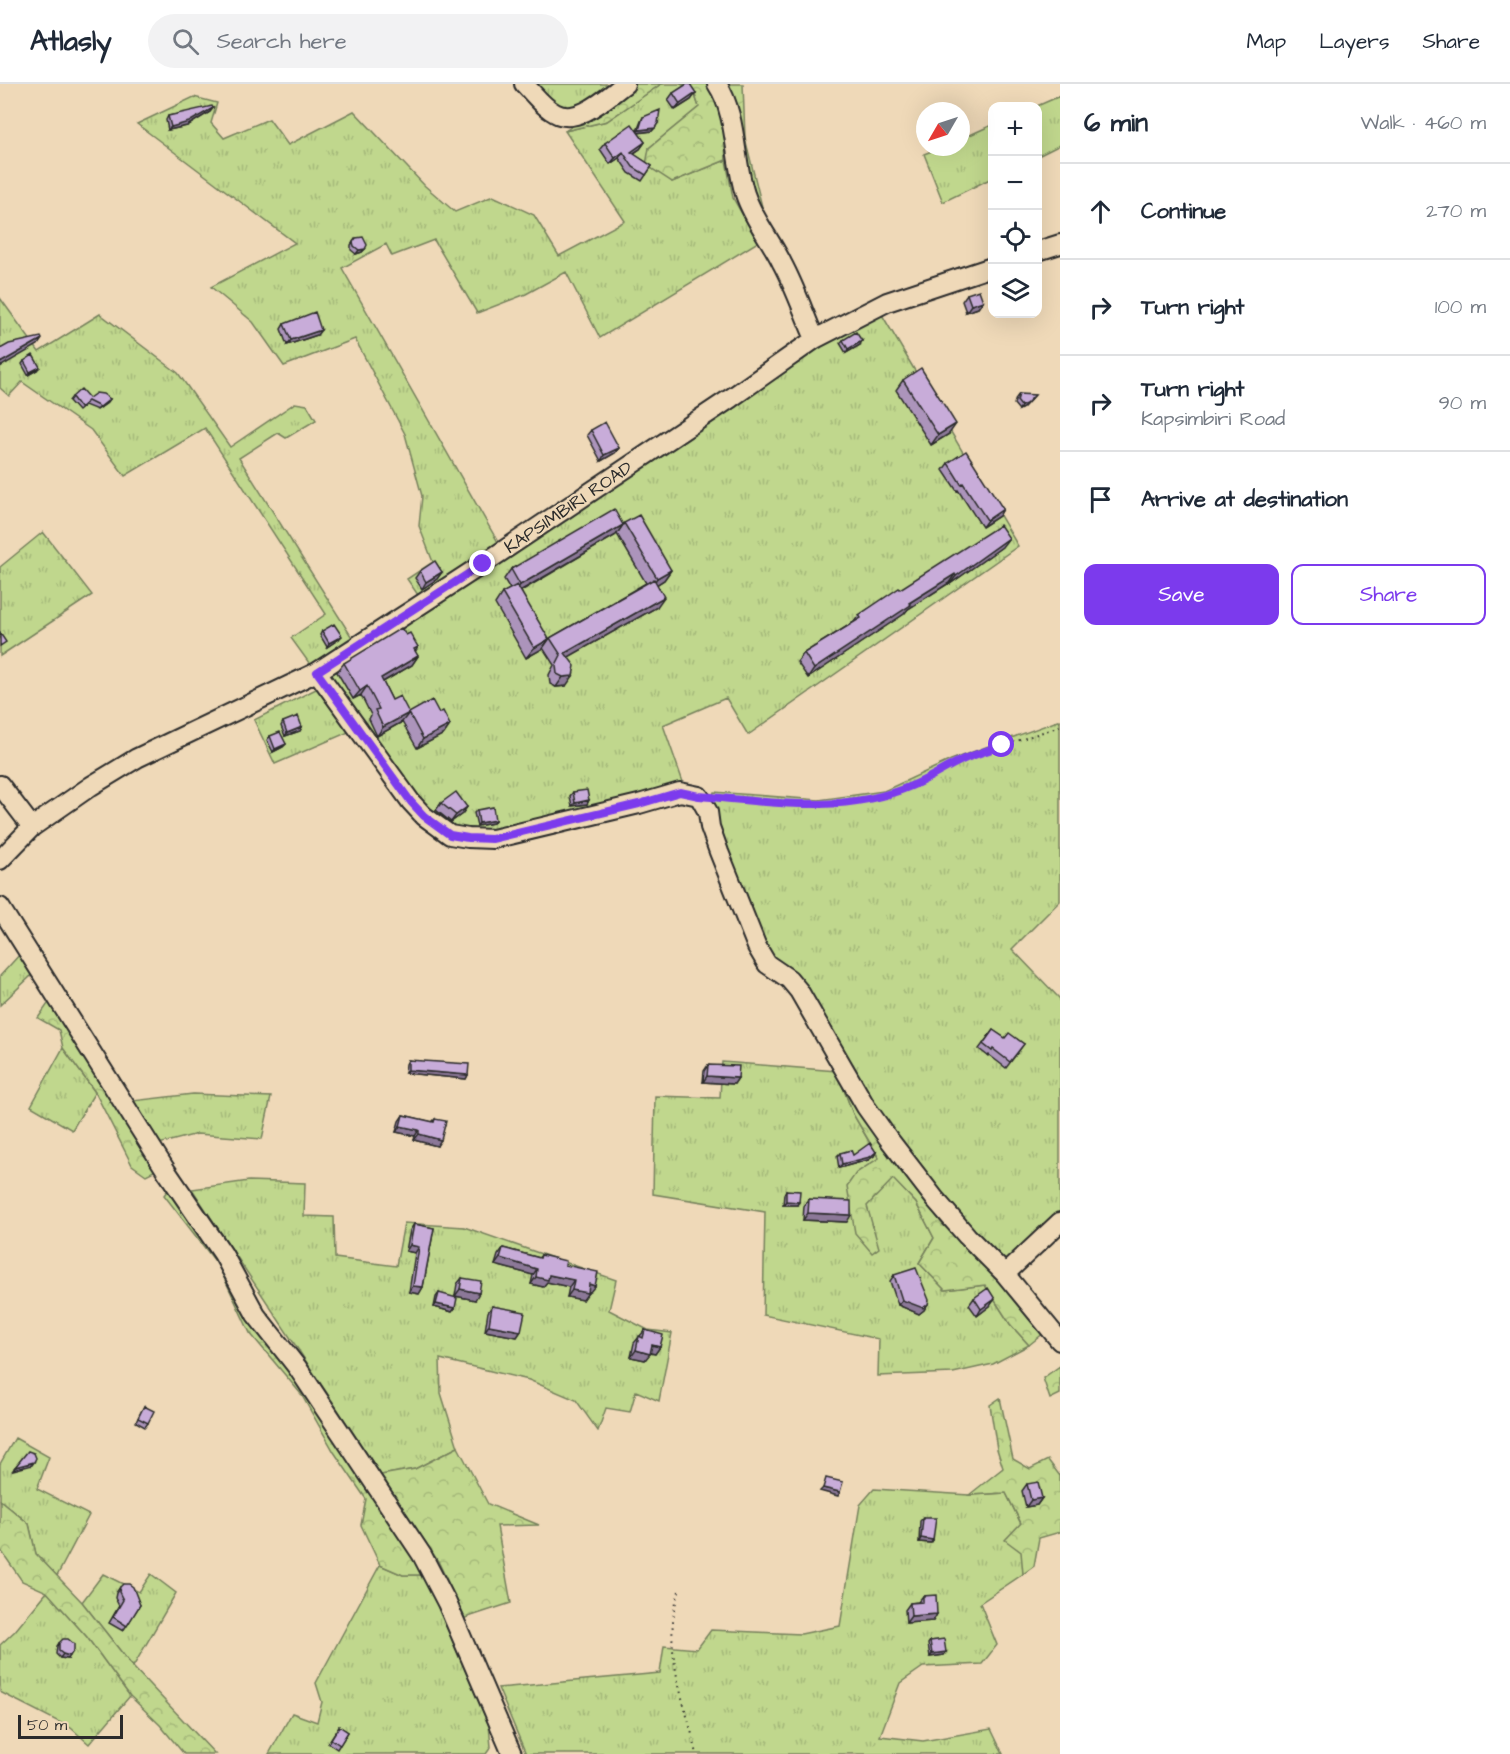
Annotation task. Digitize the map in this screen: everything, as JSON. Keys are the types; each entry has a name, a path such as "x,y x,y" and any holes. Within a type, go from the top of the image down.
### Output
{"street":[{"path":"524,84 547,108 556,114 568,117 586,111 625,84"},
{"path":"717,84 728,105 735,153 745,195 756,219 783,264 815,339"},
{"path":"1042,250 1060,244"},
{"name":"KAPSIMBIRI ROAD","path":"0,860 32,827 91,786 137,758 317,672 483,564 815,339 887,302 988,269"},
{"path":"317,672 411,802 450,835 492,839 680,792 699,796 708,812 710,827 740,909 767,964 789,979 799,991 866,1107 909,1166 968,1236 1005,1274 1060,1341"},
{"path":"0,785 32,827"},
{"path":"0,907 167,1172 223,1254 256,1315 297,1367 422,1555 447,1603 512,1754"},
{"path":"1005,1274 1060,1222"}],"path":[{"path":"699,796 816,806 878,797 910,787 965,759 1060,726"},
{"path":"679,1591 673,1610 671,1643 676,1679 697,1754"}],"green space":[{"path":"536,84 611,84 608,90 573,110 557,107"},
{"path":"635,84 661,84 607,121 565,131"},
{"path":"661,84 681,84 693,89 699,107 649,148 672,182 726,160 733,198 758,242 600,338 566,272 526,294 477,313 434,240 392,256 386,244 342,268 499,544 418,595 407,579 433,562 419,526 422,496 405,434 355,339 284,366 253,322 211,287 295,243 137,124 194,97 217,103 211,123 224,138 269,119 288,145 354,111 425,186 455,212 493,196 534,215 559,256 625,221 565,131 607,121"},
{"path":"681,84 706,84 713,91 723,119 726,160 672,182 646,165 649,148 699,107 693,89"},
{"path":"723,84 743,84 745,138 766,223 754,203"},
{"path":"1060,96 1060,145 1042,154 1042,104"},
{"path":"988,127 988,180 943,202 925,156 970,156 970,135"},
{"path":"0,298 39,352 100,314 178,373 230,447 295,403 307,405 316,420 286,438 278,433 239,458 353,639 312,667 291,638 326,614 205,428 125,476 91,430 22,382 9,396 0,388"},
{"path":"881,313 1018,546 748,735 726,698 663,725 684,785 496,830 463,833 427,811 327,673 820,346"},
{"path":"43,532 92,595 0,656 0,567"},
{"path":"320,687 351,731 275,764 254,720"},
{"path":"1060,720 1060,901 1012,949 1060,999 1060,1213 1005,1266 968,1230 891,1133 770,958 735,882 711,803 714,792 819,800 884,791 951,760"},
{"path":"21,953 33,974 0,1005 0,976"},
{"path":"50,1001 158,1169 146,1175 132,1165 95,1092 63,1048 59,1030 38,1018"},
{"path":"63,1048 95,1092 72,1130 31,1106"},
{"path":"722,1062 837,1071 853,1114 879,1159 857,1173 866,1205 893,1178 916,1203 934,1238 919,1263 945,1290 985,1285 1010,1324 1029,1345 993,1364 953,1373 878,1376 879,1339 763,1315 765,1212 653,1194 655,1096 720,1098"},
{"path":"837,1071 887,1152 944,1226 997,1273 1044,1333 1029,1345 1010,1324 985,1285 945,1290 919,1263 934,1238 916,1203 893,1179 867,1206 879,1248 872,1253 855,1233 847,1186 856,1173 879,1158 853,1114"},
{"path":"193,1094 271,1097 262,1139 197,1134 159,1144 132,1101"},
{"path":"249,1181 305,1183 304,1216 334,1217 335,1258 396,1266 404,1223 464,1227 616,1280 609,1310 648,1330 672,1333 659,1401 636,1391 630,1412 606,1408 598,1431 576,1400 529,1380 440,1359 441,1393 458,1447 415,1469 381,1475 192,1189"},
{"path":"170,1187 291,1365 424,1575 403,1575 380,1565 361,1525 366,1499 334,1452 301,1394 250,1333 218,1265 164,1195"},
{"path":"1060,1366 1060,1394 1050,1399 1043,1378"},
{"path":"1000,1398 1013,1459 1030,1469 1048,1460 1060,1476 1060,1532 1039,1538 1034,1566 1023,1574 1021,1552 1005,1540 1021,1523 1006,1493 969,1495 1003,1468 997,1449 990,1405"},
{"path":"15,1438 49,1457 37,1489 89,1515 57,1576 36,1554 29,1524 0,1500 0,1464"},
{"path":"458,1447 488,1504 539,1525 497,1526 511,1603 465,1618 438,1561 381,1475 415,1469"},
{"path":"874,1489 969,1495 1006,1493 1021,1524 1023,1574 980,1603 997,1645 982,1664 923,1667 900,1683 880,1736 923,1741 991,1729 1003,1754 526,1754 498,1688 660,1673 664,1646 697,1649 711,1630 801,1634 840,1626 860,1505"},
{"path":"0,1500 29,1524 36,1554 82,1602 133,1667 215,1754 184,1754 160,1725 130,1696 87,1637 47,1592 22,1581 0,1549"},
{"path":"380,1565 403,1575 424,1575 489,1725 491,1747 486,1754 269,1754 292,1713 317,1722 322,1702 316,1683"},
{"path":"103,1574 139,1592 151,1574 176,1593 133,1667 82,1602"},
{"path":"47,1592 87,1637 130,1696 89,1744 71,1728 0,1692 0,1645 15,1631"}],"building":[{"path":"690,84 696,93 680,104 673,93"},
{"path":"212,106 213,108 189,122 171,127 168,116"},
{"path":"660,110 655,128 639,130 643,117"},
{"path":"632,124 645,142 631,152 652,166 646,175 633,167 623,152 615,158 605,143"},
{"path":"363,237 367,245 365,249 359,250 353,242 356,238"},
{"path":"979,290 983,301 971,305 967,294"},
{"path":"315,312 321,330 291,340 284,324"},
{"path":"856,332 862,341 848,349 843,340"},
{"path":"41,337 42,339 0,363 0,349 9,344"},
{"path":"33,355 40,367 30,372 24,361"},
{"path":"921,368 956,424 938,435 903,380"},
{"path":"81,389 89,398 96,393 103,394 110,399 100,407 88,401 80,408 72,397"},
{"path":"1019,394 1035,395 1021,406 1017,401"},
{"path":"605,422 619,448 604,455 591,430"},
{"path":"966,451 1003,509 987,520 948,463"},
{"path":"614,509 623,525 520,585 511,569"},
{"path":"639,515 671,570 657,578 624,523"},
{"path":"1000,525 1009,538 956,576 955,574 909,603 911,605 814,669 804,653 861,618 859,615 899,588"},
{"path":"435,561 442,572 426,582 420,571"},
{"path":"654,579 664,597 565,653 575,666 573,676 563,677 557,674 556,665 561,655 550,638"},
{"path":"517,585 549,639 534,648 502,593"},
{"path":"334,624 342,636 329,643 322,631"},
{"path":"401,628 406,635 410,633 418,647 414,649 418,656 381,678 392,700 400,696 409,713 383,727 375,710 379,709 367,686 360,691 344,663"},
{"path":"0,633 6,642 0,646"},
{"path":"432,700 439,713 443,711 450,725 423,739 409,713"},
{"path":"298,716 302,727 287,733 283,722"},
{"path":"280,732 286,744 275,749 270,736"},
{"path":"587,790 589,800 575,803 573,792"},
{"path":"456,792 467,807 456,815 441,803"},
{"path":"493,807 495,820 479,823 477,810"},
{"path":"993,1030 1005,1038 1009,1033 1024,1044 1010,1062 983,1044"},
{"path":"408,1060 469,1064 468,1075 408,1070"},
{"path":"708,1065 739,1066 738,1078 707,1076"},
{"path":"403,1115 434,1122 435,1119 446,1121 441,1140 419,1134 419,1130 400,1126"},
{"path":"870,1143 876,1152 870,1157 842,1164 840,1153 851,1150 853,1155"},
{"path":"786,1190 800,1191 799,1202 786,1201"},
{"path":"809,1199 851,1201 851,1215 808,1213"},
{"path":"414,1224 434,1228 423,1287 413,1286 419,1247 410,1245"},
{"path":"503,1248 540,1258 541,1255 566,1261 565,1265 598,1272 595,1286 589,1284 588,1293 572,1290 574,1280 549,1275 548,1280 536,1277 537,1269 500,1258"},
{"path":"916,1268 929,1300 923,1308 902,1300 894,1275"},
{"path":"462,1278 481,1281 479,1293 460,1289"},
{"path":"988,1288 995,1299 981,1309 974,1298"},
{"path":"439,1293 457,1298 455,1308 436,1304"},
{"path":"492,1306 525,1312 521,1331 489,1325"},
{"path":"645,1330 663,1335 660,1347 652,1345 650,1354 636,1350 639,1336 643,1338"},
{"path":"144,1406 154,1411 148,1423 138,1418"},
{"path":"28,1451 34,1453 36,1458 34,1462 15,1467"},
{"path":"826,1478 843,1482 840,1492 823,1488"},
{"path":"1038,1482 1042,1498 1031,1500 1027,1484"},
{"path":"923,1518 936,1518 933,1540 921,1538"},
{"path":"123,1584 133,1587 140,1605 127,1626 113,1617 123,1600 119,1592"},
{"path":"936,1595 937,1614 911,1616 910,1603 923,1602 923,1596"},
{"path":"63,1639 68,1639 74,1644 74,1650 70,1656 59,1651 59,1643"},
{"path":"944,1639 946,1652 932,1654 930,1641"},
{"path":"339,1726 348,1732 340,1745 331,1739"}],"route":[{"path":"483,564 317,672 411,802 424,816 450,835 492,839 680,792 699,796 816,806 878,797 910,787 965,759 1002,745"}]}
